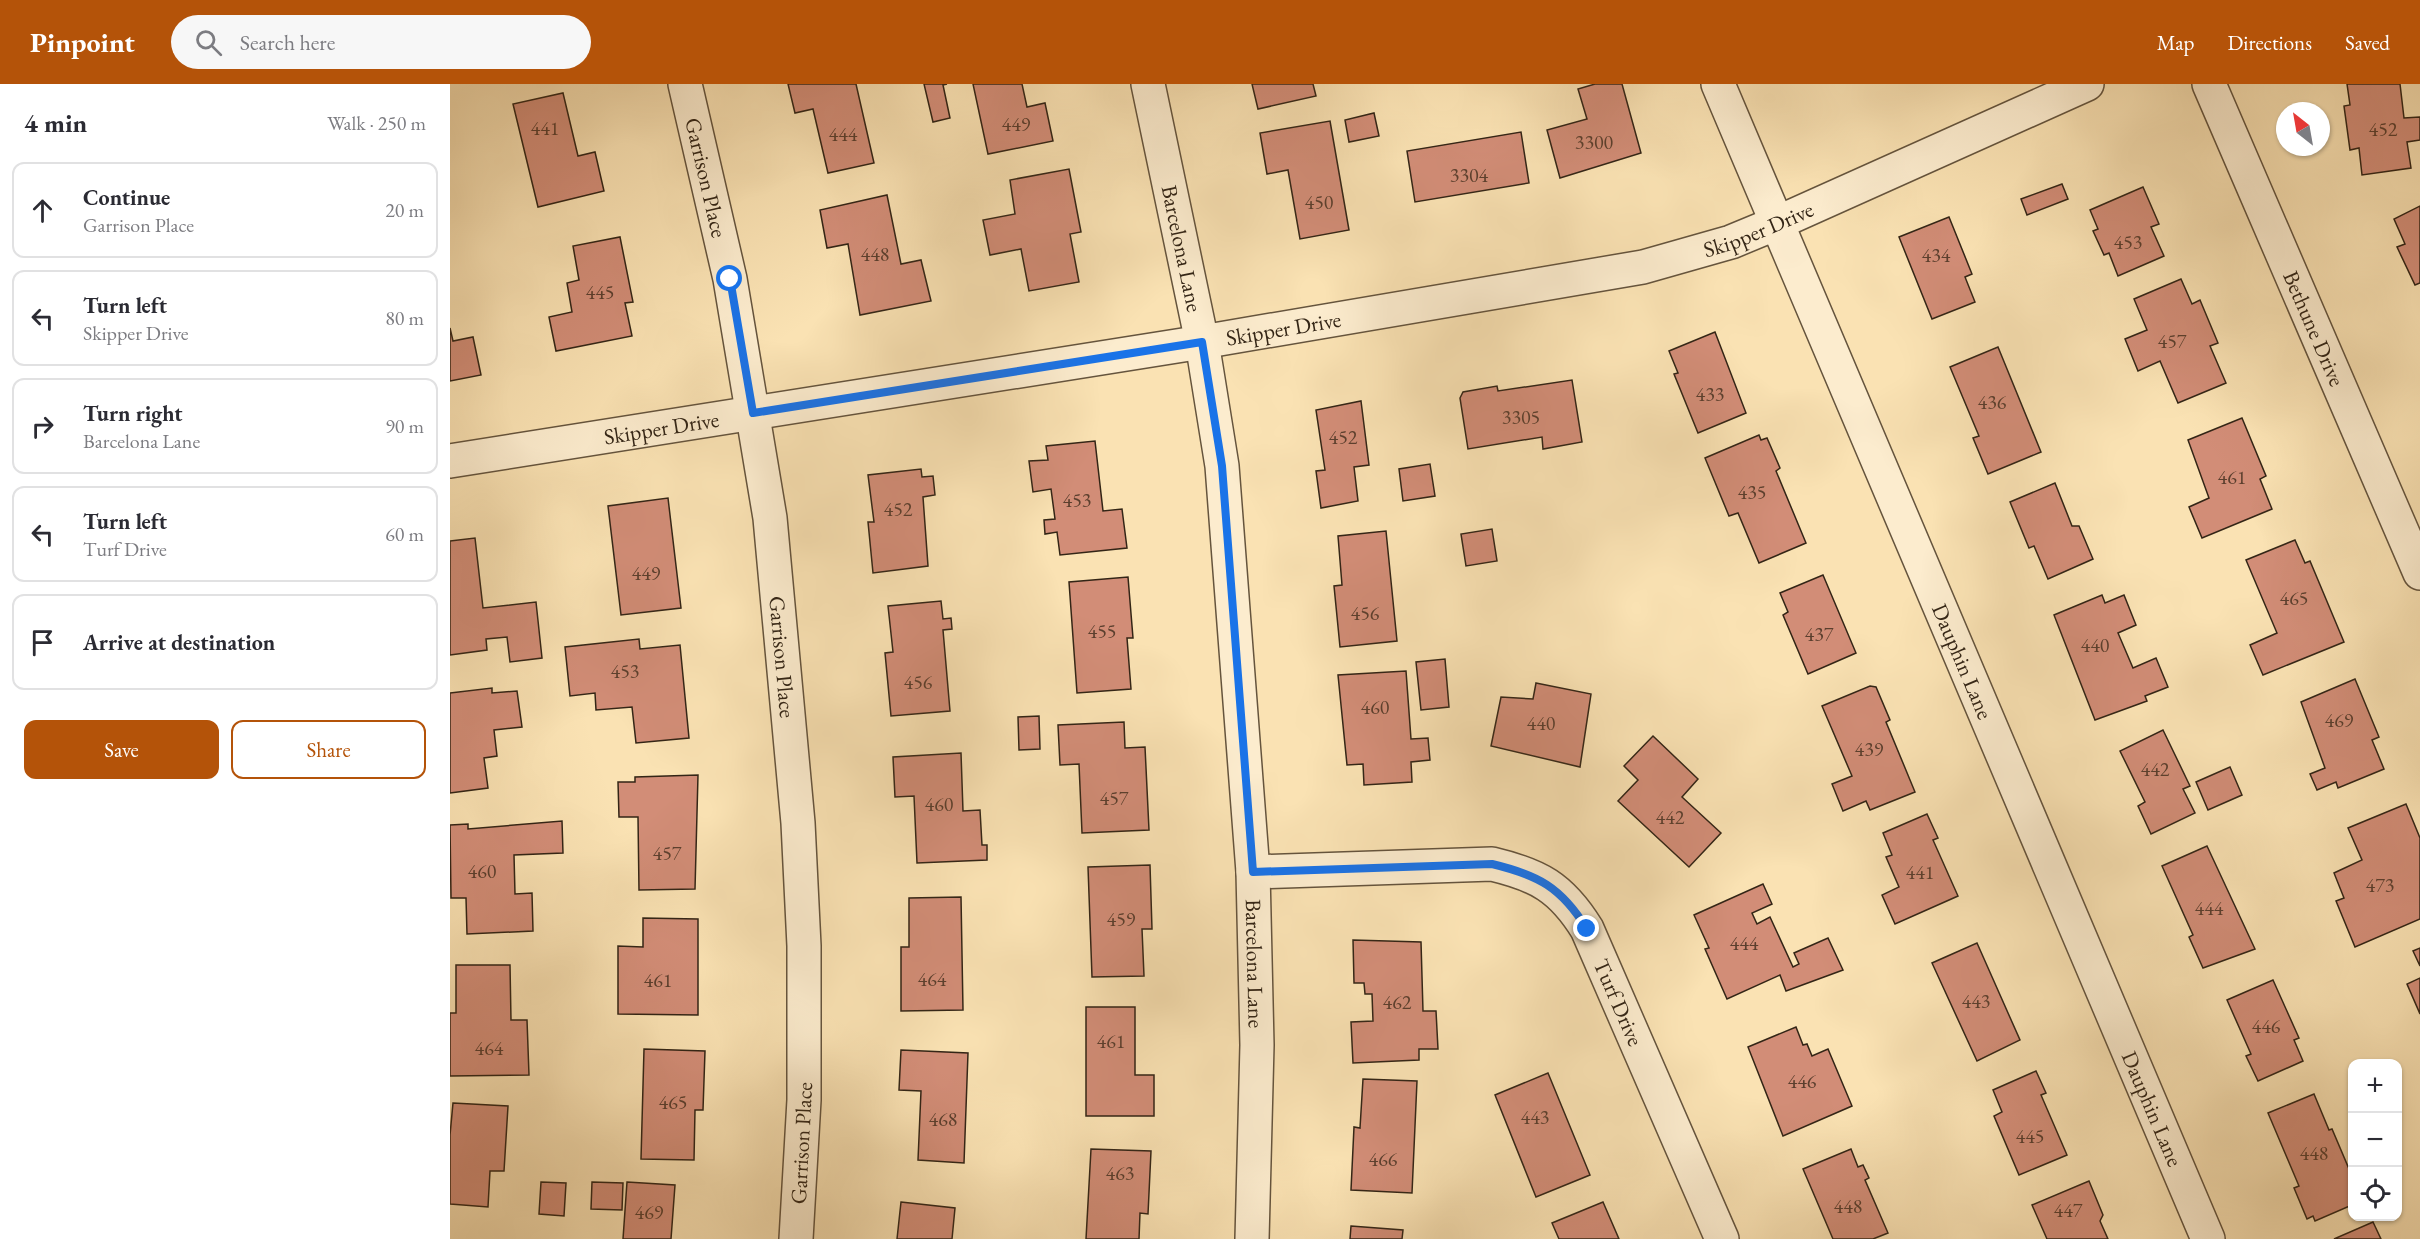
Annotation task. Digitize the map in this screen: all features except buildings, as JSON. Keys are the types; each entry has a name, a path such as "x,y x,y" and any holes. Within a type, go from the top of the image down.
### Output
{"street":[{"name":"Garrison Place","path":"685,84 730,279 770,518 798,823 803,912 804,1100 796,1239"},
{"name":"Barcelona Lane","path":"1148,84 1202,342 1222,466 1253,872 1257,1045 1252,1239"},
{"name":"Dauphin Lane","path":"1718,84 2208,1239"},
{"name":"Skipper Drive","path":"450,461 1202,342 1643,267 1731,242 2087,84"},
{"name":"Bethune Drive","path":"2209,84 2420,573"},
{"name":"Turf Drive","path":"1253,872 1492,864 1524,872 1553,888 1576,912 1587,929 1722,1239"}],"route":[{"path":"730,279 753,413 1202,342 1222,466 1253,872 1492,864 1524,872 1553,888 1576,912 1587,929"}]}
